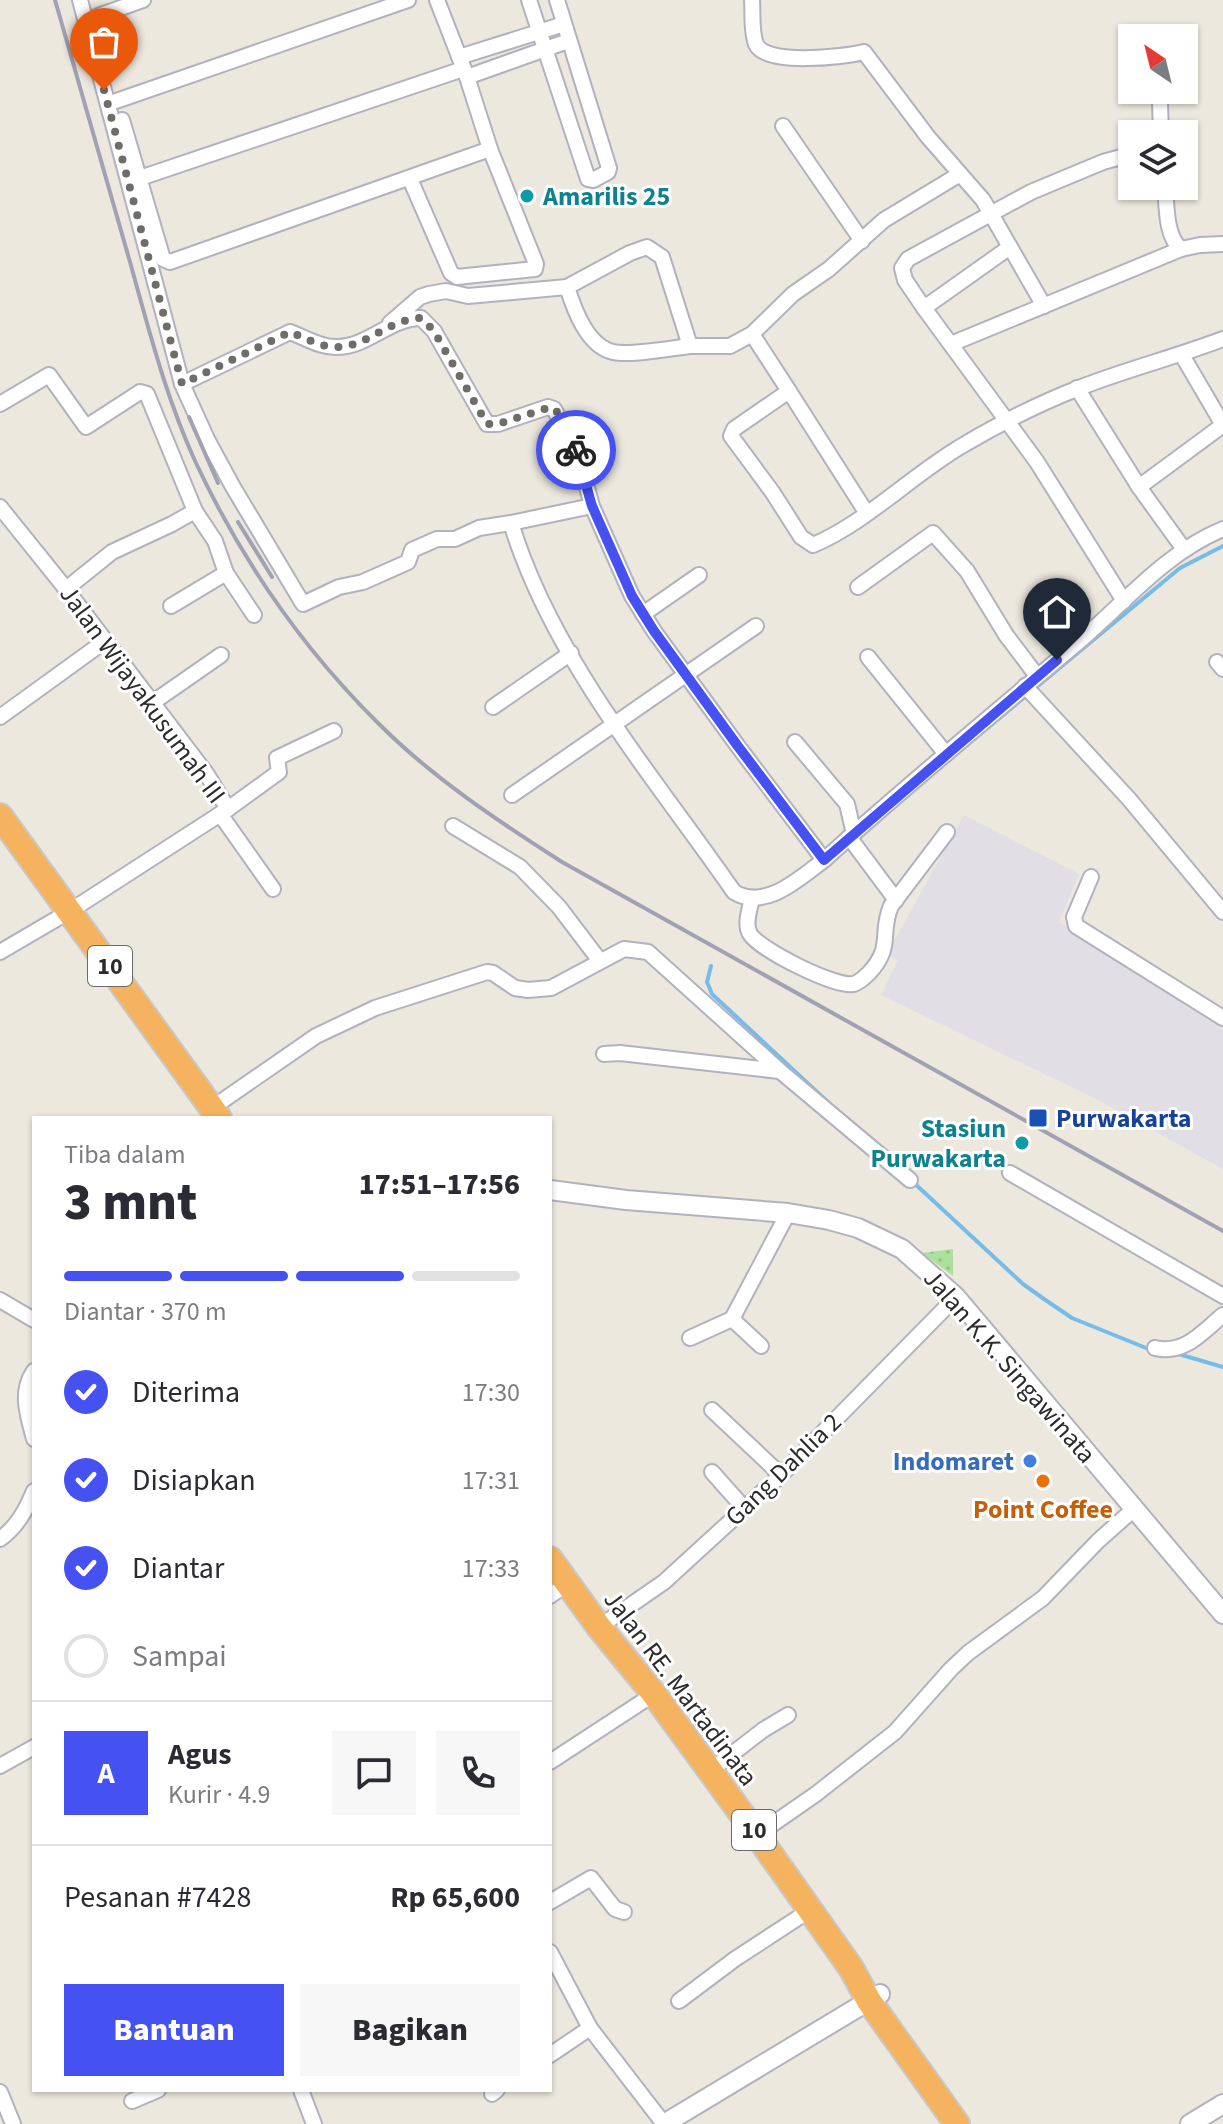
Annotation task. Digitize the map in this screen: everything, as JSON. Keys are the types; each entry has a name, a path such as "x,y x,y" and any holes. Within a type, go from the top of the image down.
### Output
{"highway":[{"name":"10","path":"0,816 215,1113"},
{"name":"Jalan RE. Martadinata","path":"552,1566 559,1590 599,1627 654,1694 875,1997 952,2110 972,2124"}],"street":[{"path":"80,0 182,384 233,487 303,604 339,587 363,582 408,562 412,550 437,539 455,539 479,528 592,506"},
{"path":"143,0 106,13 96,21 116,101 163,259 170,262 490,149"},
{"path":"116,101 408,0"},
{"path":"410,179 451,273 457,277 532,272 535,269 536,264 490,149 437,0"},
{"path":"529,0 588,179 593,180 609,170 557,0"},
{"path":"752,0 756,44 762,52 774,57 821,57 864,52 921,128 983,200 1044,306"},
{"path":"463,68 564,24"},
{"path":"140,178 463,68 568,41"},
{"path":"783,126 862,241"},
{"path":"1118,158 1031,192 980,217 905,261 902,268 905,280 924,308 1037,462 1124,601"},
{"path":"567,287 577,316 596,342 613,352 730,346 752,334 793,294 862,241 884,220 960,174"},
{"path":"1167,200 1171,233 1175,244 1181,249"},
{"path":"951,344 1181,249 1223,244"},
{"path":"924,308 1010,247"},
{"path":"182,384 290,332 316,344 339,347 360,342 387,326 420,297 446,291 468,296 567,287 630,253 650,249 662,257 690,346"},
{"path":"387,326 416,318 427,321 484,420 490,425 548,407 554,409 578,454 592,506 624,580 643,614 824,860"},
{"path":"752,334 866,512"},
{"path":"789,391 734,429 731,436 801,537 813,545 837,533 962,446 1007,421 1077,388 1223,339"},
{"path":"1139,487 1223,425 1182,355"},
{"path":"0,404 49,375 86,427 140,392 147,394 195,511 215,541 226,573 254,615"},
{"path":"1077,388 1139,487 1183,548"},
{"name":"Jalan Wijayakusumah III","path":"0,507 206,773 224,812 0,952"},
{"path":"66,589 112,552 195,511"},
{"path":"511,523 524,562 546,610 616,725 734,892 752,898 782,892 824,860 1026,688 1183,548 1223,529"},
{"path":"858,587 933,533 967,571 1006,635 1037,676"},
{"path":"171,606 226,573"},
{"path":"643,614 699,575"},
{"path":"512,795 756,626"},
{"path":"0,717 105,641"},
{"path":"493,707 571,653"},
{"path":"152,703 221,655"},
{"path":"868,657 946,754"},
{"path":"1026,688 1129,799 1223,912"},
{"path":"273,889 224,812 279,772 277,758 334,731"},
{"path":"795,742 847,804 852,838 896,900"},
{"path":"453,826 520,867 559,907 600,961"},
{"path":"752,898 748,928 751,936 768,950 816,973 856,984 883,954 886,946 885,920 896,900 947,832"},
{"path":"1091,877 1074,917 1076,926 1222,1016"},
{"path":"215,1113 316,1036 375,1008 487,972 515,988 551,988 624,949 648,952 780,1071 910,1180"},
{"path":"604,1054 620,1053 780,1071"},
{"path":"1010,1173 1223,1296"},
{"name":"Jalan K.K. Singawinata","path":"552,1190 626,1200 788,1213 829,1220 882,1238 902,1249 956,1297 1223,1614"},
{"path":"690,1338 732,1319 788,1213"},
{"name":"Gang Dahlia 2","path":"599,1627 664,1582 781,1475 956,1297"},
{"path":"0,1300 32,1319"},
{"path":"1155,1348 1167,1351 1187,1345 1223,1315"},
{"path":"732,1319 761,1346"},
{"path":"32,1374 25,1397 32,1430"},
{"path":"712,1410 781,1475"},
{"path":"712,1472 744,1508"},
{"path":"0,1539 16,1525 32,1496"},
{"path":"757,1835 816,1794 895,1732 968,1653 1043,1598 1134,1509"},
{"path":"552,1761 654,1694"},
{"path":"710,1771 788,1715"},
{"path":"0,1766 32,1748"},
{"path":"552,1901 591,1878 615,1909 624,1912"},
{"path":"679,2001 735,1959 810,1910"},
{"path":"552,1956 590,2028 664,2124 875,1997"},
{"path":"552,2054 590,2028"},
{"path":"0,2092 13,2124"},
{"path":"132,2101 153,2092"},
{"path":"302,2092 314,2124"},
{"path":"1190,2124 1223,2104"}],"shaded area":[{"path":"964,815 1079,874 1059,922 1223,1030 1223,1169 1100,1101 881,995 898,960 887,954"}],"green space":[{"path":"953,1249 953,1276 922,1253"}],"waterway":[{"path":"944,764 1180,568 1223,546"},
{"path":"711,966 707,982 712,994 831,1105"},
{"path":"913,1182 1023,1284 1044,1299 1072,1318 1151,1350"},
{"path":"1175,1353 1223,1367"}],"railway":[{"path":"55,0 151,338 185,438 214,499 254,568 300,634 351,695 400,744 444,781 562,862 1223,1231"},
{"path":"189,417 218,483"},
{"path":"238,522 272,577"}],"way so far":[{"path":"104,90 182,384 290,332 316,344 339,347 360,342 387,326 421,318 434,331 487,424 498,424 551,407 557,412 576,450"}],"place":[{"name":"Amarilis 25","path":"527,196"},
{"name":"Purwakarta","path":"1038,1118"},
{"name":"Stasiun Purwakarta","path":"1022,1143"},
{"name":"Indomaret","path":"1030,1461"},
{"name":"Point Coffee","path":"1043,1481"}],"route":[{"path":"576,450 592,506 632,596 654,631 824,860 1057,660"}]}
